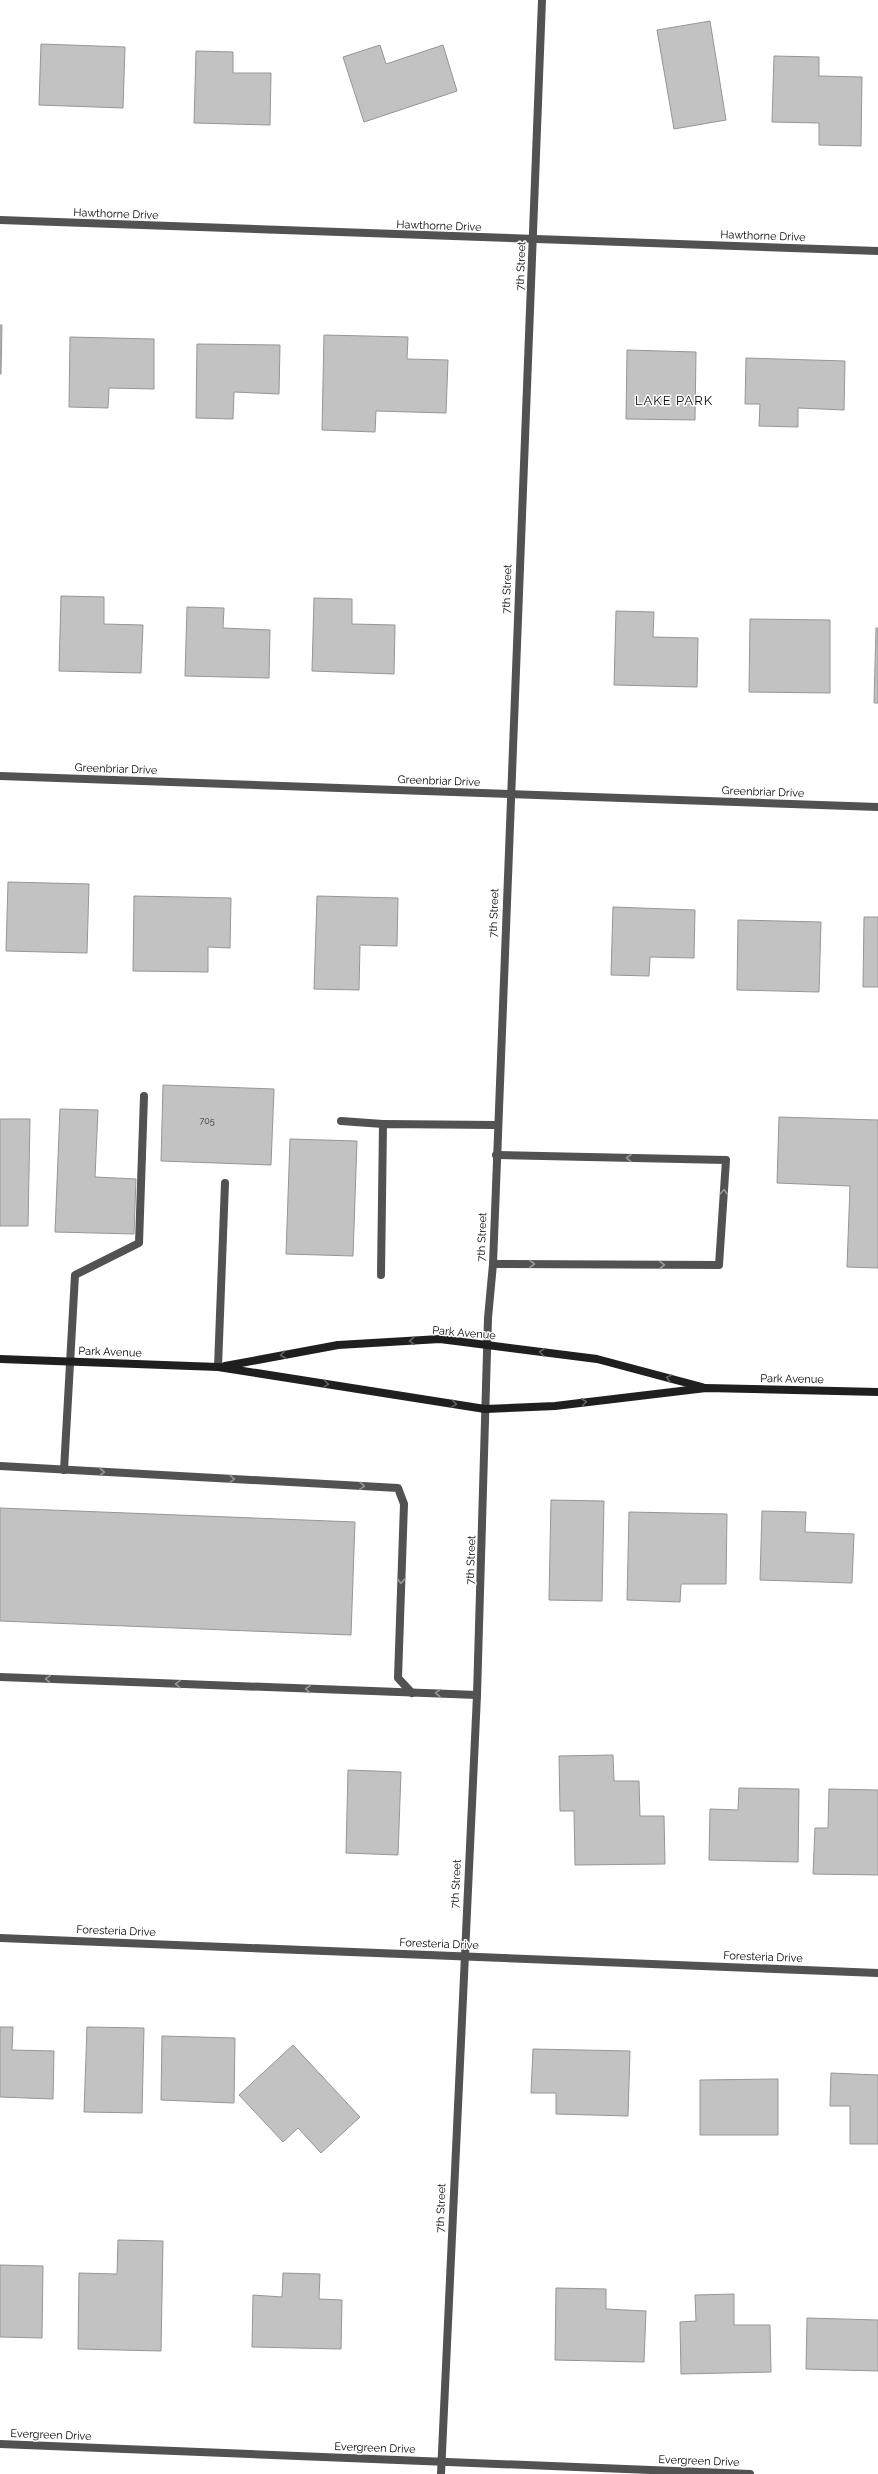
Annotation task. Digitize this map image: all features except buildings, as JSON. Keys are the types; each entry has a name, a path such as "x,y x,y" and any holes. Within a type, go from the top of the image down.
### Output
{"street":[{"name":"7th Street","path":"440,2474 463,1956 477,1694 486,1444 485,1409 487,1346 492,1264 496,1125 542,0"},
{"name":"Hawthorne Drive","path":"0,220 878,251"},
{"name":"Greenbriar Drive","path":"0,776 878,807"},
{"path":"64,1470 75,1275 139,1243 144,1096"},
{"path":"341,1121 383,1124 496,1125"},
{"path":"381,1275 383,1124"},
{"path":"492,1264 719,1265 726,1160 496,1155"},
{"path":"218,1368 225,1184"},
{"name":"Park Avenue","path":"218,1368 338,1345 440,1339 597,1359 706,1388"},
{"name":"Park Avenue","path":"0,1359 218,1368 485,1409 554,1406 706,1388 878,1392"},
{"path":"0,1466 398,1488 404,1504 398,1678 412,1693"},
{"path":"0,1677 412,1693 477,1694"},
{"name":"Foresteria Drive","path":"0,1938 878,1973"},
{"name":"Evergreen Drive","path":"0,2444 750,2474"}],"district":[{"name":"LAKE PARK","path":"674,400"}]}
